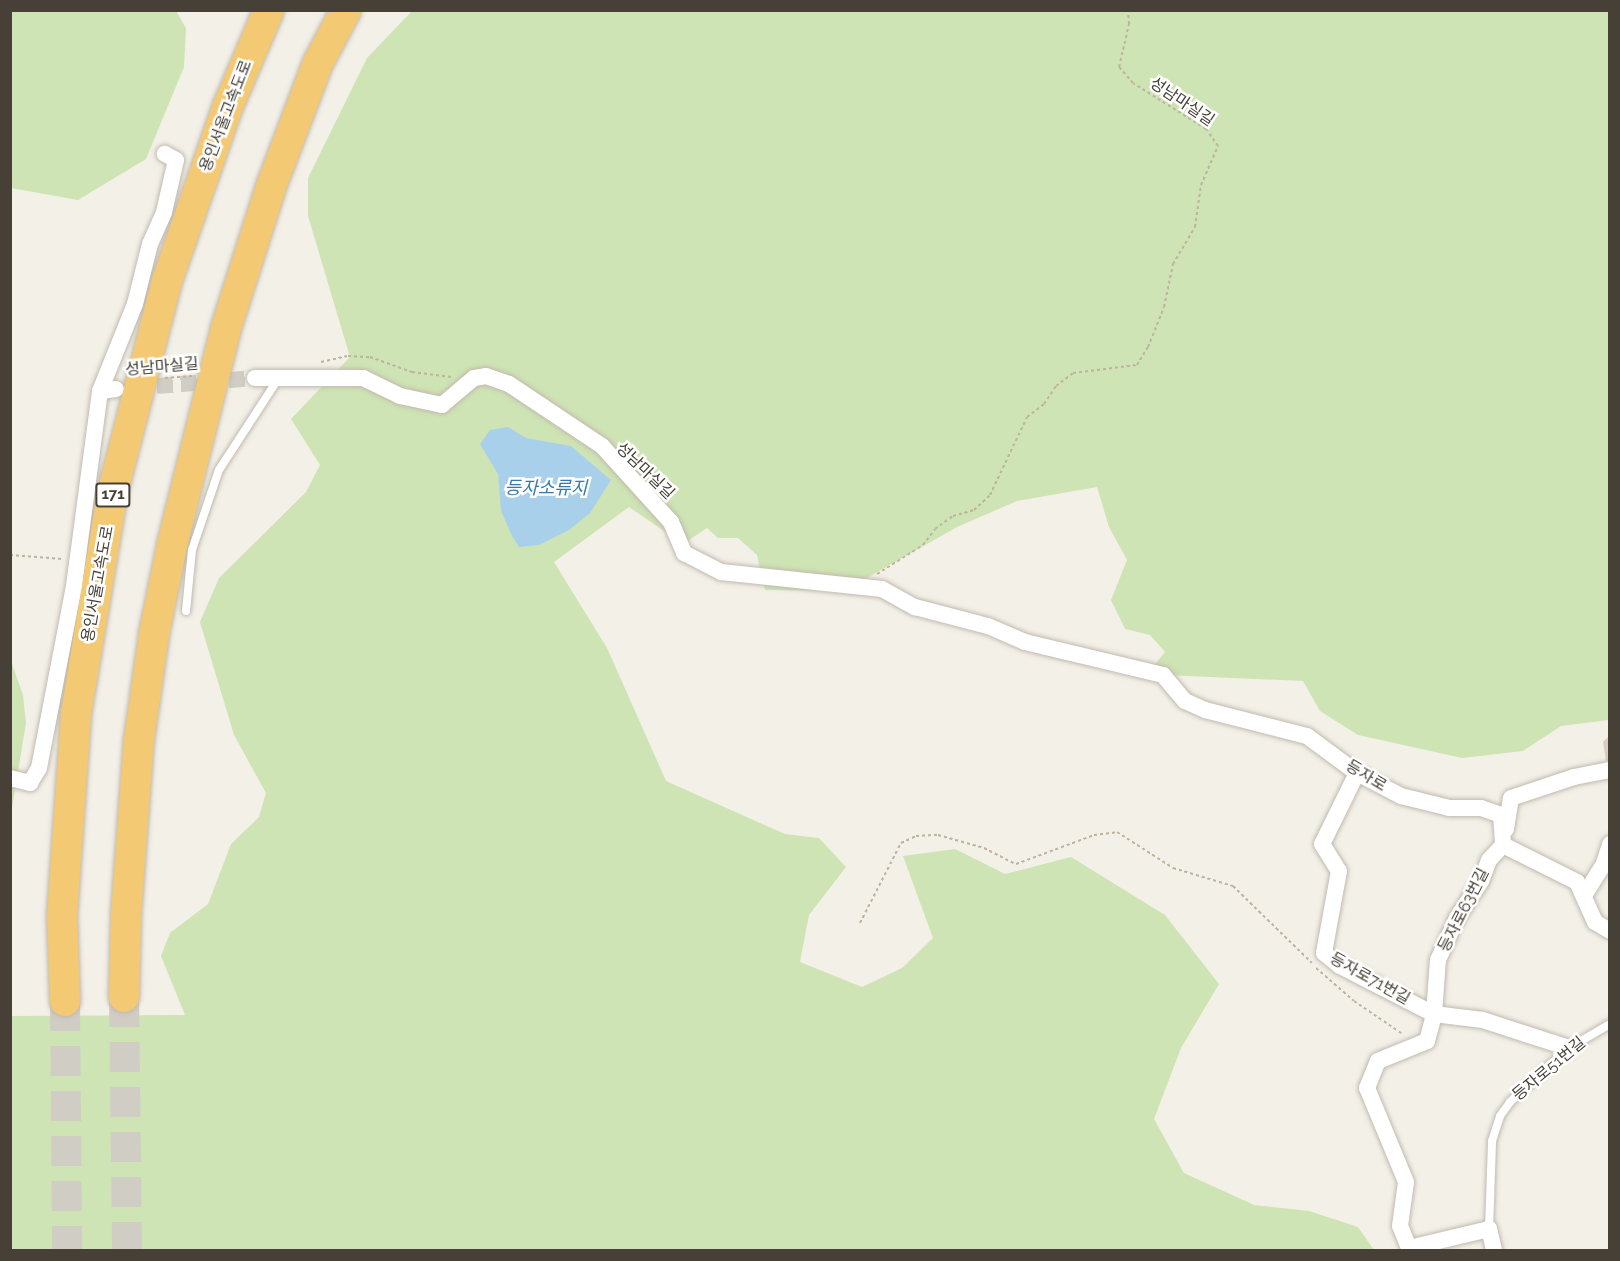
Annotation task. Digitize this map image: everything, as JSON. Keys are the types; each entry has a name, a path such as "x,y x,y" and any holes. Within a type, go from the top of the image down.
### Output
{"highway":[{"name":"용인서울고속도로","path":"65,1001 62,916 76,714 113,491 167,281 228,106 269,10"},
{"path":"124,997 126,915 140,740 154,634 173,541 226,328 272,184 318,63 346,10"}],"street":[{"path":"10,778 30,783 39,768 70,560 108,390 135,304 150,244 164,212 176,160 165,154"},
{"name":"등자로","path":"278,379 336,375 363,378 400,396 442,405 474,378 486,376 509,384 602,446 671,522 684,553 721,572 882,589 915,607 988,626 1025,642 1163,675 1185,701 1205,710 1307,736 1357,772 1420,802 1481,808 1501,814 1503,845"},
{"path":"255,378 278,379"},
{"path":"1610,770 1574,777 1511,798 1503,845 1577,882 1585,894 1595,922 1610,931"},
{"name":"등자로71번길","path":"1357,772 1342,808 1325,832 1322,844 1339,871 1324,953 1340,966 1434,1014"},
{"path":"1585,894 1605,863 1610,844"},
{"name":"등자로63번길","path":"1419,1045 1427,1041 1434,1014 1438,960 1457,918 1481,881 1489,860 1503,845"},
{"path":"1434,1014 1483,1020 1569,1048"},
{"path":"1419,1045 1378,1061 1366,1088 1406,1182 1400,1226 1409,1248 1489,1229 1494,1251"}],"lane":[{"path":"186,611 192,550 219,470 278,379"},
{"name":"등자로51번길","path":"1489,1229 1492,1141 1500,1116 1510,1102 1569,1048 1610,1024"}],"path":[{"name":"성남마실길","path":"876,575 923,545 935,529 953,516 974,510 990,495 1028,417 1044,404 1056,386 1073,373 1137,365 1148,347 1164,307 1173,264 1195,227 1201,185 1218,146 1206,129 1133,84 1119,67 1129,24 1128,10"},
{"path":"317,364 327,359 370,357 412,372 455,377"},
{"name":"성남마실길","path":"162,378 195,375"},
{"path":"62,553 70,560"},
{"path":"10,555 70,560"},
{"path":"61,568 70,560"},
{"path":"860,923 901,843 916,836 938,836 984,848 1016,864 1094,835 1117,832 1173,868 1233,886 1321,973 1419,1045"}],"green space":[{"path":"11,10 176,11 186,28 184,67 146,159 78,200 11,188"},
{"path":"412,11 1609,11 1609,720 1561,726 1523,751 1462,758 1358,735 1320,711 1303,681 1166,675 1150,670 1165,652 1150,635 1125,629 1111,600 1127,560 1109,527 1097,487 1017,501 957,527 867,578 863,591 765,590 757,555 738,538 718,538 707,528 683,544 629,507 554,562 607,648 666,781 785,834 819,838 846,867 809,915 800,962 862,987 902,968 933,938 903,856 955,849 1005,874 1071,857 1165,915 1219,984 1181,1048 1154,1119 1184,1173 1254,1205 1309,1211 1358,1227 1374,1250 11,1250 10,1016 185,1015 161,956 170,933 208,904 231,844 259,817 266,793 234,735 200,622 219,578 306,492 320,465 291,419 350,357 308,216 308,178 367,58"},
{"path":"11,661 23,695 26,723 11,814"}],"water":[{"name":"등자소류지","path":"508,427 526,438 571,446 611,480 590,513 569,530 539,545 519,547 512,536 501,511 498,474 480,444 490,430"}],"building":[{"path":"1610,735 1610,760 1606,761 1603,742"}],"tunnel":[{"path":"133,388 255,378"},
{"path":"124,997 127,1250"},
{"path":"65,1001 67,1250"}]}
